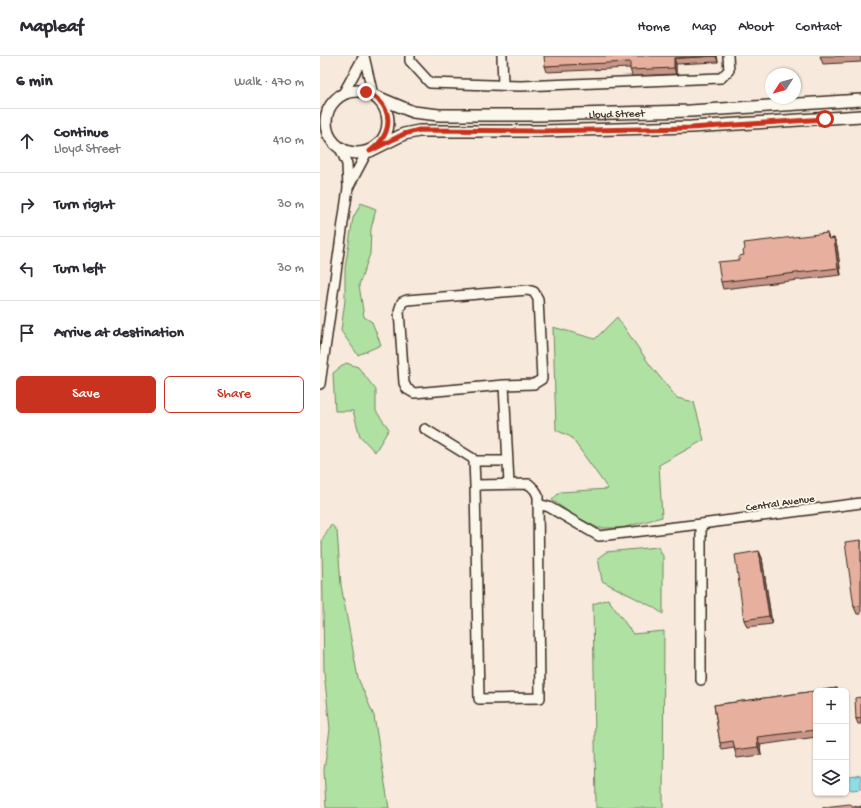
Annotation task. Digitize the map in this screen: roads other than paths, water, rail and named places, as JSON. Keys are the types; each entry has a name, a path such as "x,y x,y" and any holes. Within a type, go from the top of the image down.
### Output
{"main road":[{"path":"358,90 374,96 382,102 386,111 388,129 378,146 369,151 352,153 340,148 332,142 326,126 328,109 333,102 343,94 358,90"},
{"name":"Lloyd Street","path":"374,96 413,112 439,115 539,115 690,111 861,100"},
{"name":"Lloyd Street","path":"369,151 404,134 419,130 542,131 691,128 861,116"}],"street":[{"path":"343,94 364,56"},
{"path":"364,56 374,96"},
{"path":"410,56 410,61 430,83 521,86 721,78 729,70 728,56"},
{"path":"502,56 503,85"},
{"path":"320,384 324,335 348,188 347,164 340,148"},
{"path":"348,188 369,151"},
{"path":"528,290 534,292 538,299 542,379 534,384 504,385 414,393 407,389 404,383 399,311 402,302 407,300 528,290"},
{"path":"504,385 509,484"},
{"path":"425,429 472,458 474,461 479,699 540,698 538,496 529,484 475,485"},
{"path":"474,461 508,461"},
{"name":"Central Avenue","path":"538,504 549,507 599,536 861,503"},
{"path":"701,524 701,680"}],"water":[{"path":"861,775 861,789 851,790 849,788 850,777"}]}
